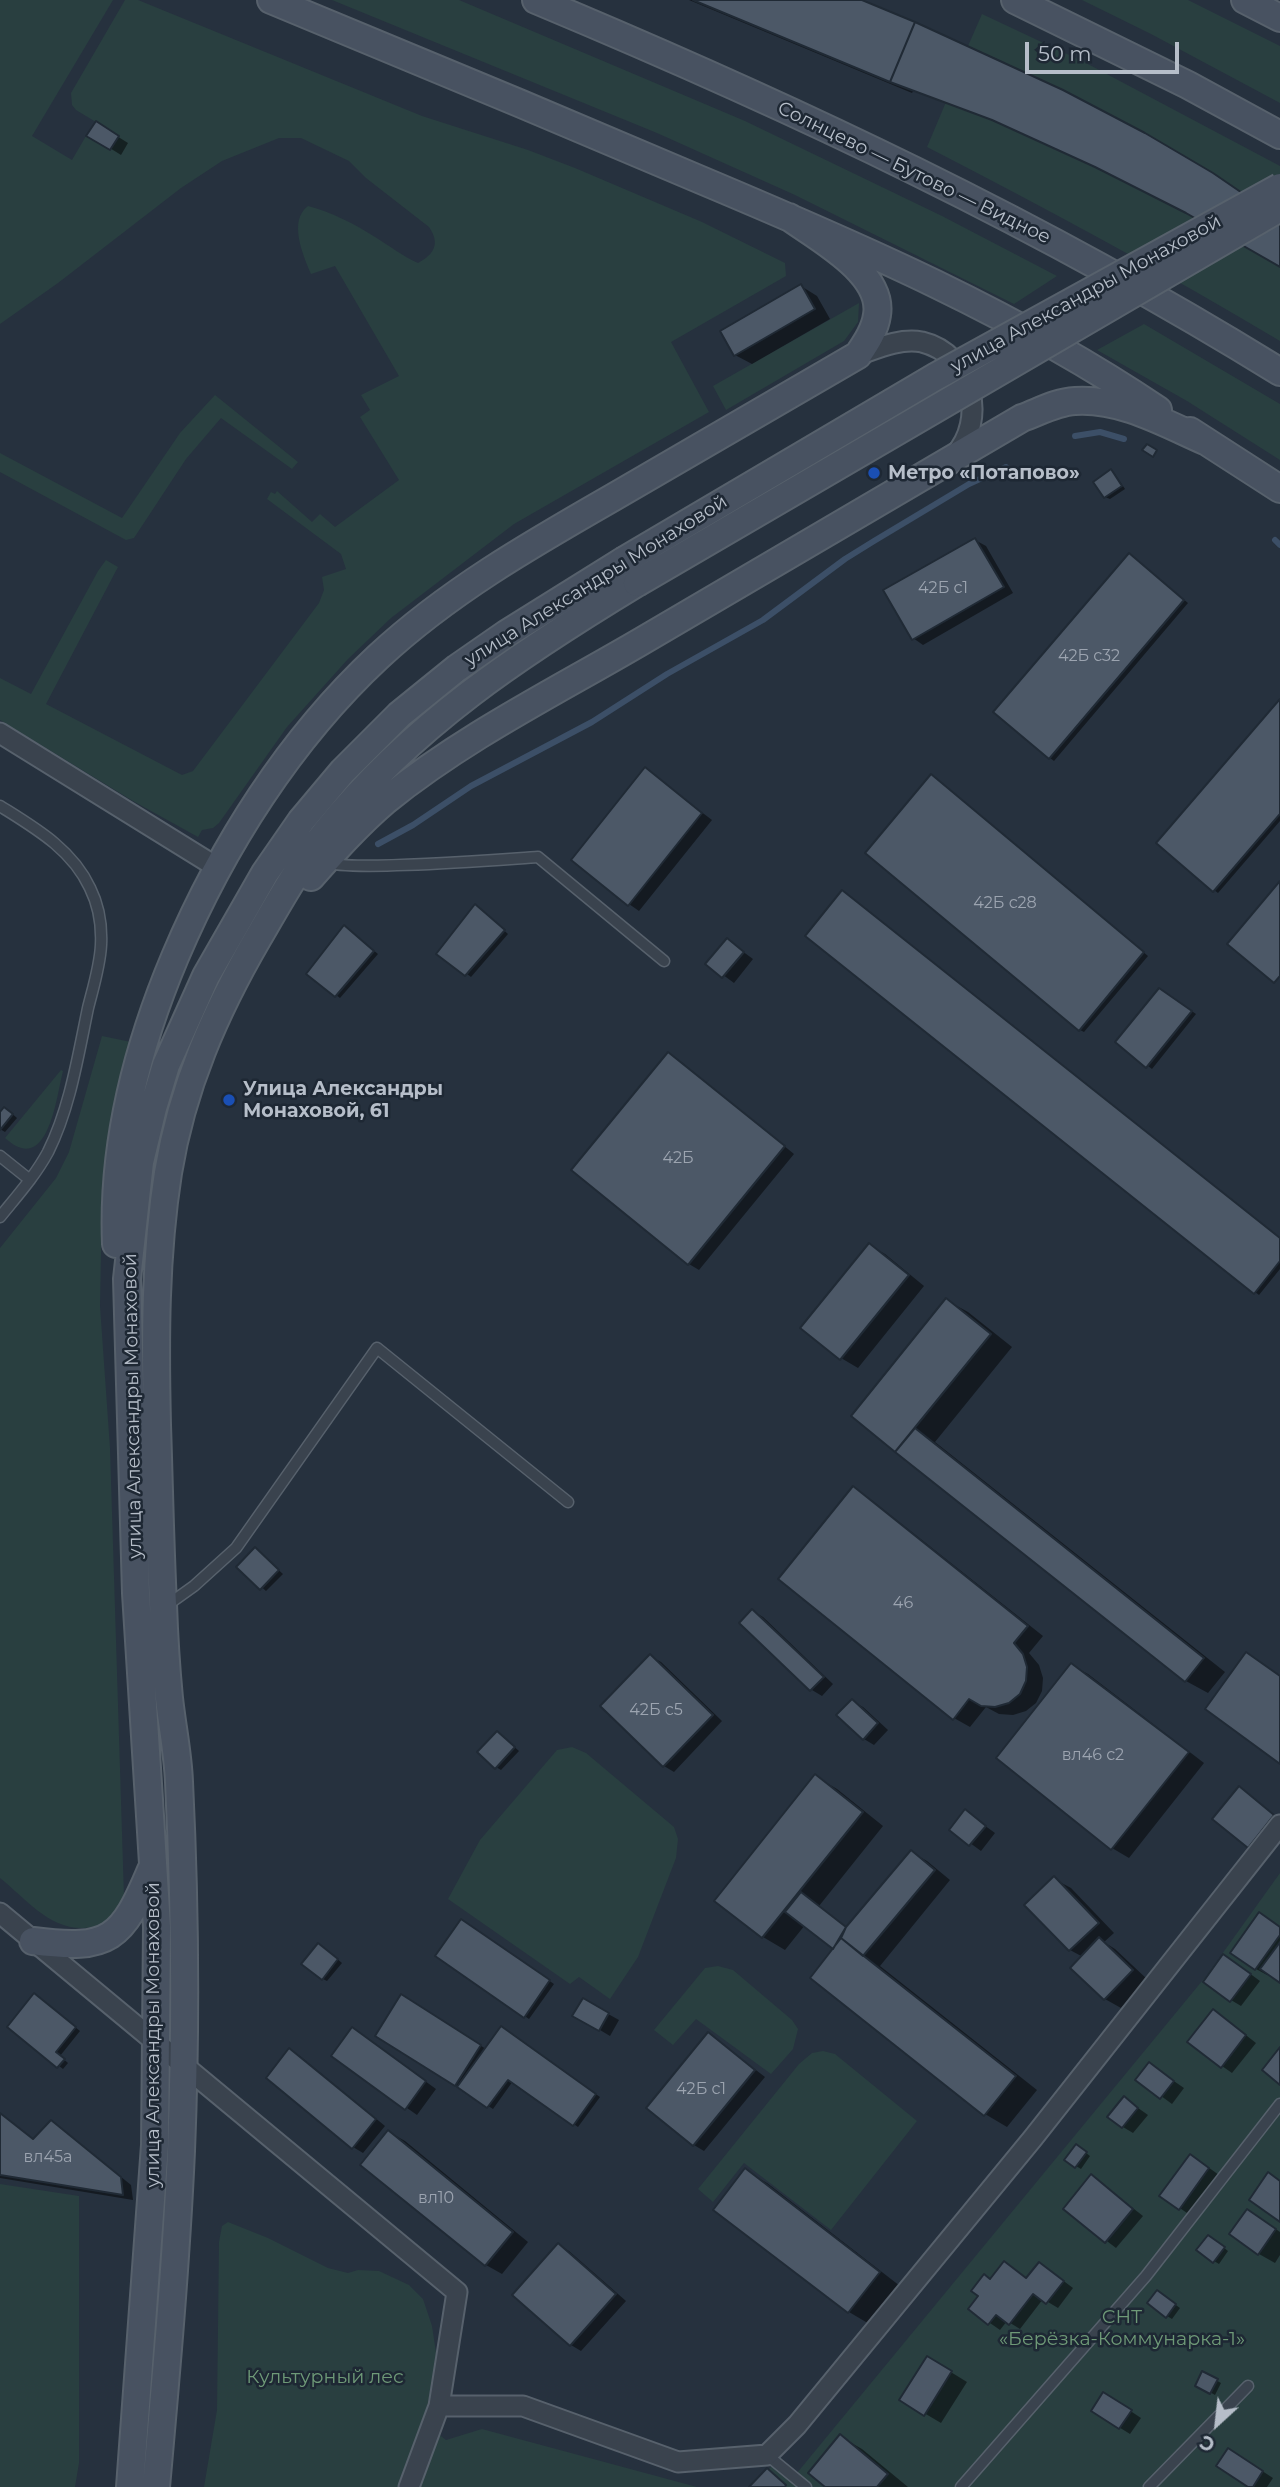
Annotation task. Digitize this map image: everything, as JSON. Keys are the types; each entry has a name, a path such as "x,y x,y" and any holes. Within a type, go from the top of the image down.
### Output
{"main road":[{"path":"271,0 518,101 917,274 1126,388 1280,489"},
{"name":"Солнцево — Бутово — Видное","path":"536,0 760,96 878,152 1090,262 1280,372"},
{"path":"1015,0 1188,85 1280,135"},
{"path":"1245,0 1280,18"},
{"name":"улица Александры Монаховой","path":"130,2487 154,2170 157,1927 136,1593 127,1279 140,1162 153,1108 166,1065 206,976 265,873 302,821 335,781 399,715 457,668 623,561 936,377 1280,187"},
{"name":"улица Александры Монаховой","path":"156,2487 179,2185 184,1927 179,1775 169,1695 163,1608 155,1344 163,1211 175,1142 194,1068 229,988 257,939 318,857 363,789 426,727 473,689 520,655 637,583 1280,208"},
{"path":"128,1340 117,1269 114,1205 123,1128 159,994 186,931 247,818 293,752 352,683 418,622 485,572 858,355 877,316 874,290 860,271 789,217"},
{"path":"318,857 428,769 497,723 1022,418 1074,401 1103,403 1132,409 1205,442"},
{"path":"33,1941 69,1946 98,1941 112,1935 135,1908 153,1865"}],"street":[{"path":"858,355 886,345 912,341 936,348 957,365 970,388 973,415 965,441 948,462"},
{"path":"0,733 218,868"},
{"path":"439,2406 523,2406 678,2462 766,2455 797,2425 1033,2138 1280,1825"},
{"path":"0,1913 457,2292 439,2406 410,2487"}],"lane":[{"path":"0,806 49,838 70,858 82,873 94,897 102,932 96,976 62,1119 48,1151 30,1180 0,1217"},
{"path":"318,857 332,865 538,857 664,961"},
{"path":"0,1156 30,1180"},
{"path":"163,1608 194,1586 236,1548 377,1348 568,1502"},
{"path":"961,2487 1146,2276 1280,2104"},
{"path":"1149,2487 1248,2386"},
{"path":"766,2455 807,2487"}],"green space":[{"path":"0,0 113,0 32,136 72,160 86,136 110,150 119,136 76,110 72,105 71,93 125,0 138,0 422,116 575,168 702,222 785,263 786,276 671,342 709,412 514,524 391,618 348,659 287,727 219,823 213,828 202,830 198,837 0,720 0,678 31,694 106,560 118,567 46,704 182,775 193,771 319,603 324,590 322,577 346,569 341,554 267,499 271,492 275,494 277,491 312,522 320,514 335,527 399,480 360,417 370,410 361,395 399,376 335,266 311,274 299,239 302,212 308,206 334,215 418,263 432,252 434,238 429,227 366,178 349,161 301,138 279,138 222,161 181,188 0,324"},
{"path":"332,0 459,0 745,121 942,216 1057,276 1014,304 795,195 657,133"},
{"path":"1082,0 1188,0 1280,46 1280,103 1151,34"},
{"path":"982,14 1084,62 1280,166 1280,219 1205,170 1128,125 968,46"},
{"path":"946,102 1020,132 1116,178 1211,227 1280,267 1280,341 1105,241 927,147"},
{"path":"859,303 858,322 844,341 726,410 713,386"},
{"path":"1144,324 1280,404 1280,460 1187,401 1097,350"},
{"path":"215,395 298,462 292,469 221,418 186,459 134,538 126,540 0,472 0,453 122,518 180,433"},
{"path":"102,1036 131,1042 112,1119 102,1202 100,1306 110,1448 124,1897 108,1920 97,1926 83,1928 71,1927 48,1918 0,1878 0,1248 56,1178 69,1152"},
{"path":"61,1070 63,1071 53,1115 48,1130 40,1141 31,1148 20,1147 5,1138"},
{"path":"572,1747 586,1753 674,1827 678,1839 676,1858 638,1957 610,1999 579,1977 570,1984 448,1899 480,1840 557,1750"},
{"name":"СНТ «Берёзка-Коммунарка-1»","path":"1280,1873 1280,2487 750,2487 772,2466 792,2479 1207,1975"},
{"path":"718,1966 733,1970 792,2020 798,2029 793,2049 771,2074 696,2019 673,2045 654,2030 705,1968"},
{"path":"823,2051 835,2054 917,2121 831,2230 744,2163 713,2202 698,2189 799,2064 812,2053"},
{"path":"0,2184 79,2196 79,2463 75,2487 0,2487"},
{"name":"Культурный лес","path":"228,2222 268,2238 328,2268 348,2273 358,2270 379,2271 409,2285 423,2299 432,2326 437,2359 424,2423 446,2440 482,2429 697,2487 204,2487 217,2410 219,2242 222,2226"}],"building":[{"path":"693,0 862,0 915,22 890,82"},
{"path":"915,22 1063,90 1213,173 1280,219 1280,267 1186,213 1095,167 992,120 890,82"},
{"path":"96,121 119,136 110,150 86,136"},
{"path":"801,284 815,309 734,356 720,331"},
{"path":"1147,444 1157,450 1153,457 1142,450"},
{"path":"1111,469 1122,486 1104,498 1093,482"},
{"path":"975,538 1004,587 912,640 883,590"},
{"path":"1129,553 1184,600 1049,759 993,712"},
{"path":"1280,699 1280,814 1213,892 1156,843"},
{"path":"645,767 702,813 628,906 571,860"},
{"path":"931,774 1144,952 1079,1031 865,853"},
{"path":"1280,881 1280,976 1274,983 1227,944"},
{"path":"842,890 1280,1238 1280,1261 1254,1294 805,936"},
{"path":"475,904 505,930 465,976 436,954"},
{"path":"344,925 374,951 335,997 306,974"},
{"path":"727,938 744,952 722,978 705,964"},
{"path":"1159,988 1192,1011 1146,1068 1115,1042"},
{"path":"668,1052 785,1146 688,1265 571,1170"},
{"path":"4,1107 13,1114 0,1130 0,1112"},
{"path":"869,1243 909,1275 840,1360 800,1328"},
{"path":"946,1298 991,1334 895,1452 851,1416"},
{"path":"915,1428 1204,1658 1185,1682 895,1452"},
{"path":"853,1486 1028,1626 1014,1643 1023,1654 1027,1667 1026,1681 1020,1694 1009,1703 995,1707 981,1706 969,1699 953,1720 778,1579"},
{"path":"255,1547 279,1570 260,1590 236,1567"},
{"path":"752,1609 824,1677 810,1691 739,1623"},
{"path":"1246,1652 1280,1676 1280,1764 1205,1709"},
{"path":"650,1654 713,1715 663,1767 600,1706"},
{"path":"1071,1663 1189,1752 1111,1850 996,1758"},
{"path":"852,1699 878,1723 863,1740 836,1715"},
{"path":"497,1731 515,1747 495,1769 477,1752"},
{"path":"815,1774 863,1812 762,1938 714,1901"},
{"path":"1239,1786 1274,1815 1248,1848 1212,1819"},
{"path":"965,1809 986,1826 969,1846 949,1830"},
{"path":"911,1850 935,1870 863,1956 841,1938 846,1927"},
{"path":"1054,1876 1099,1923 1069,1951 1024,1905"},
{"path":"801,1892 846,1927 833,1949 785,1912"},
{"path":"1259,1912 1280,1927 1280,1935 1255,1970 1230,1953"},
{"path":"461,1919 550,1980 524,2018 435,1956"},
{"path":"1099,1937 1133,1970 1104,2000 1070,1968"},
{"path":"841,1938 1016,2076 984,2116 810,1978"},
{"path":"1280,1942 1280,1983 1260,1969"},
{"path":"318,1943 338,1959 322,1980 301,1964"},
{"path":"1223,1954 1251,1974 1230,2002 1203,1982"},
{"path":"34,1993 76,2027 56,2052 65,2059 57,2068 7,2027"},
{"path":"401,1994 481,2045 455,2086 375,2036"},
{"path":"583,1998 609,2013 599,2031 572,2016"},
{"path":"1213,2009 1246,2035 1221,2068 1187,2042"},
{"path":"501,2026 596,2094 573,2126 508,2080 487,2108 457,2087"},
{"path":"352,2027 426,2081 405,2110 331,2056"},
{"path":"708,2032 755,2070 693,2146 646,2108"},
{"path":"1280,2047 1280,2085 1262,2070"},
{"path":"289,2048 376,2119 352,2149 266,2078"},
{"path":"1149,2062 1174,2081 1160,2099 1135,2080"},
{"path":"1124,2096 1138,2108 1122,2128 1107,2117"},
{"path":"0,2113 33,2139 51,2120 121,2177 123,2195 0,2175"},
{"path":"388,2130 513,2232 485,2266 360,2165"},
{"path":"1076,2144 1087,2152 1075,2168 1064,2160"},
{"path":"1190,2154 1209,2168 1179,2210 1159,2196"},
{"path":"745,2168 880,2272 848,2313 713,2210"},
{"path":"1268,2172 1280,2181 1280,2222 1249,2200"},
{"path":"1091,2174 1133,2209 1105,2243 1063,2209"},
{"path":"1247,2209 1276,2229 1258,2255 1229,2234"},
{"path":"1208,2235 1225,2247 1213,2263 1196,2250"},
{"path":"558,2243 616,2294 570,2346 512,2295"},
{"path":"1004,2261 1026,2278 1039,2262 1064,2281 1046,2304 1033,2294 1009,2325 996,2315 988,2325 968,2309 978,2296 971,2291 984,2274 990,2279"},
{"path":"1157,2290 1176,2304 1166,2318 1147,2303"},
{"path":"927,2356 952,2371 924,2416 899,2400"},
{"path":"1202,2371 1218,2379 1210,2394 1195,2386"},
{"path":"1103,2392 1132,2410 1119,2429 1091,2411"},
{"path":"840,2434 888,2474 877,2487 825,2487 808,2473"},
{"path":"1228,2448 1263,2471 1253,2487 1248,2487 1216,2466"},
{"path":"767,2468 786,2485 785,2487 749,2487"}],"waterway":[{"path":"1075,436 1100,432 1124,439"},
{"path":"378,844 413,825 471,786 592,722 667,674 763,620 845,559 969,484 1006,467"},
{"path":"1275,540 1280,545"}],"place":[{"name":"Метро «Потапово»","path":"874,473"},
{"name":"Улица Александры Монаховой, 61","path":"229,1100"}]}
